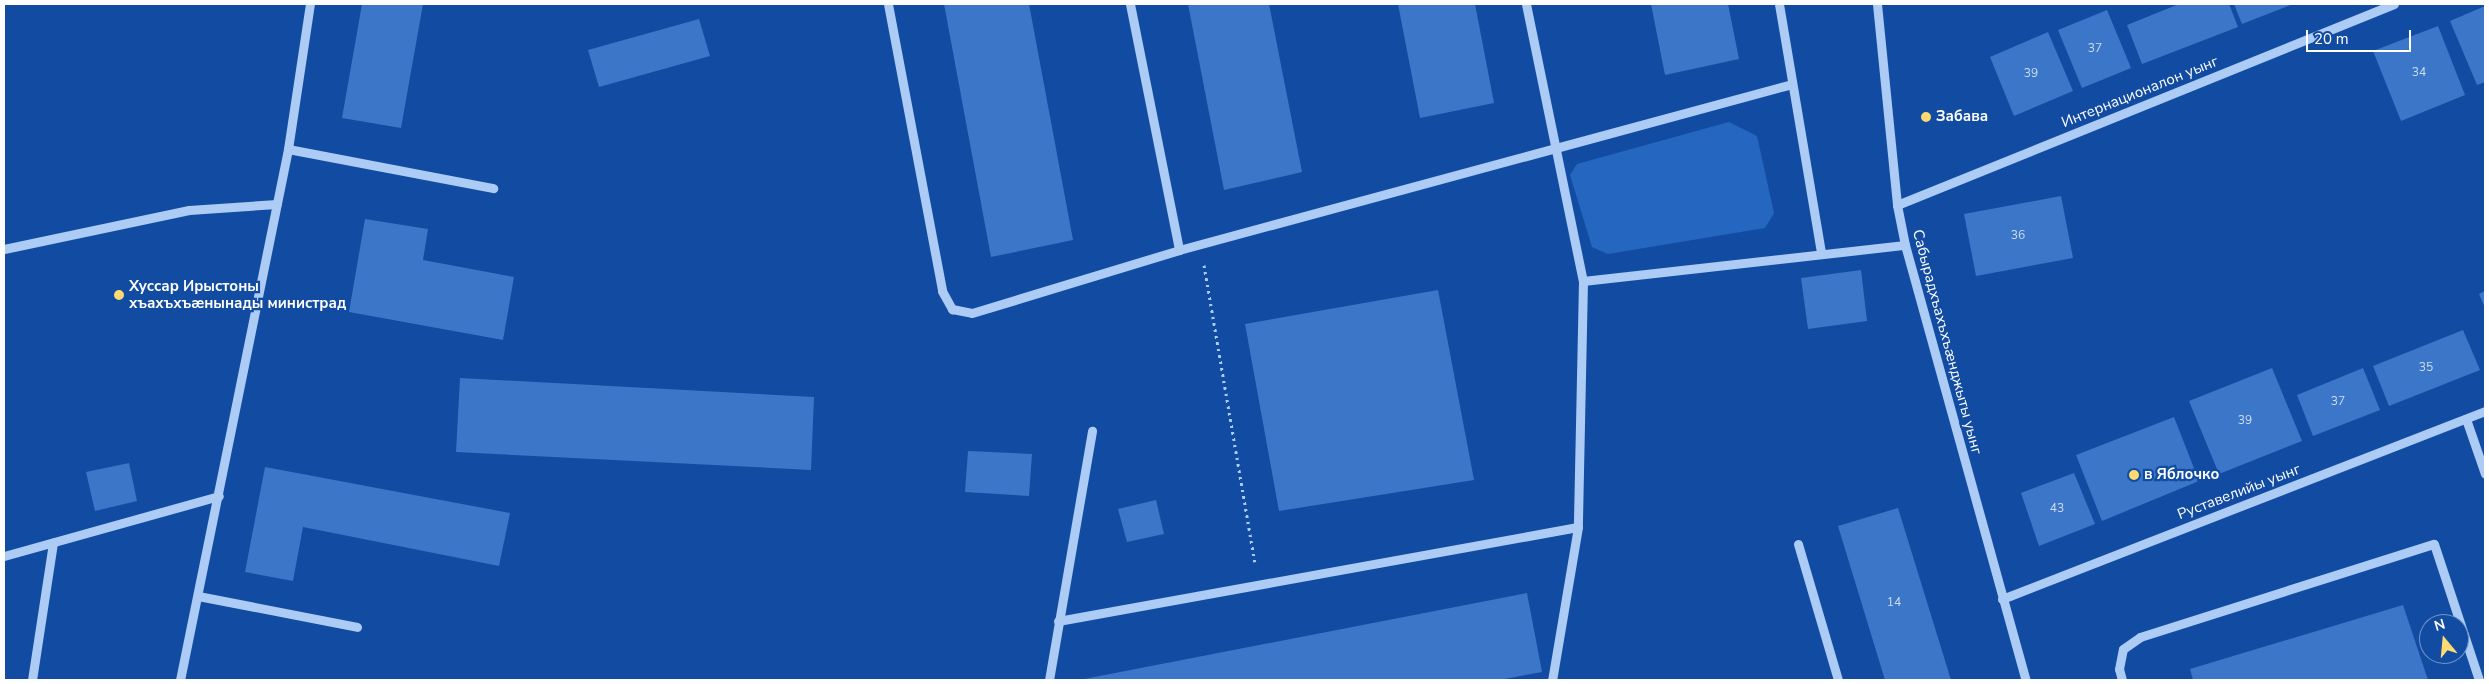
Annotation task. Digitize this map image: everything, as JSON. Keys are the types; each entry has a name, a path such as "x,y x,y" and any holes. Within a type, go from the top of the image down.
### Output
{"street":[{"path":"180,680 288,149 310,4"},
{"path":"888,4 942,291 952,309 972,313 1200,244 1792,84"},
{"path":"1130,4 1179,250"},
{"path":"1526,4 1584,281 1578,527 1552,680"},
{"path":"1779,4 1821,252"},
{"name":"Сабырадхъахъхъæнджыты уынг","path":"1877,4 1897,205 1905,245 2026,680"},
{"name":"Интернационалон уынг","path":"1897,205 2394,4"},
{"path":"288,149 493,188"},
{"path":"4,249 189,210 277,204"},
{"path":"1584,281 1821,252 1905,245"},
{"name":"Руставелийы уынг","path":"2002,599 2485,411"},
{"path":"2466,419 2485,474"},
{"path":"1049,680 1092,431"},
{"path":"4,556 218,496"},
{"path":"1058,621 1578,527"},
{"path":"32,680 53,543"},
{"path":"1798,544 1838,680"},
{"path":"2122,680 2118,669 2123,649 2140,637 2434,544 2479,680"},
{"path":"198,596 357,627"}],"path":[{"path":"1200,244 1259,585"}],"shaded area":[{"path":"1729,122 1757,136 1774,213 1765,228 1608,254 1592,247 1570,175 1577,164"}],"building":[{"path":"362,4 423,4 401,128 342,118"},
{"path":"944,4 1029,4 1073,240 991,257"},
{"path":"1188,4 1269,4 1302,172 1224,190"},
{"path":"1398,4 1475,4 1494,103 1420,118"},
{"path":"1651,4 1728,4 1739,59 1665,75"},
{"path":"2179,4 2229,4 2238,27 2142,64 2127,25"},
{"path":"2234,4 2293,4 2242,24"},
{"path":"2485,6 2485,82 2477,85 2450,21"},
{"path":"2107,10 2131,68 2082,88 2058,30"},
{"path":"699,19 710,56 599,87 588,50"},
{"path":"2438,26 2465,95 2401,121 2373,51"},
{"path":"2048,32 2073,91 2014,116 1990,57"},
{"path":"2061,196 2073,258 1976,276 1964,214"},
{"path":"365,219 428,229 423,260 514,277 503,340 349,312"},
{"path":"1861,270 1867,321 1808,329 1801,278"},
{"path":"1438,290 1474,480 1279,511 1245,324"},
{"path":"2485,291 2485,308 2479,294"},
{"path":"2463,330 2480,370 2389,406 2373,366"},
{"path":"2272,368 2302,441 2219,474 2189,401"},
{"path":"2363,368 2380,410 2313,436 2297,395"},
{"path":"460,378 814,397 811,470 456,452"},
{"path":"2174,417 2199,481 2102,521 2076,455"},
{"path":"968,451 1032,454 1029,496 965,492"},
{"path":"129,463 137,501 95,511 86,472"},
{"path":"265,467 510,513 499,566 303,527 293,581 245,572"},
{"path":"2074,473 2095,524 2039,546 2021,493"},
{"path":"1156,500 1164,534 1127,542 1118,509"},
{"path":"1898,508 1951,680 1885,680 1838,526"},
{"path":"1527,593 1542,672 1499,680 1079,680"},
{"path":"2403,605 2419,653 2419,664 2423,664 2428,680 2193,680 2190,669"}],"place":[{"name":"Забава","path":"1926,117"},
{"name":"Хуссар Ирыстоны хъахъхъæнынады министрад","path":"119,295"},
{"name":"в Яблочко","path":"2134,475"}]}
